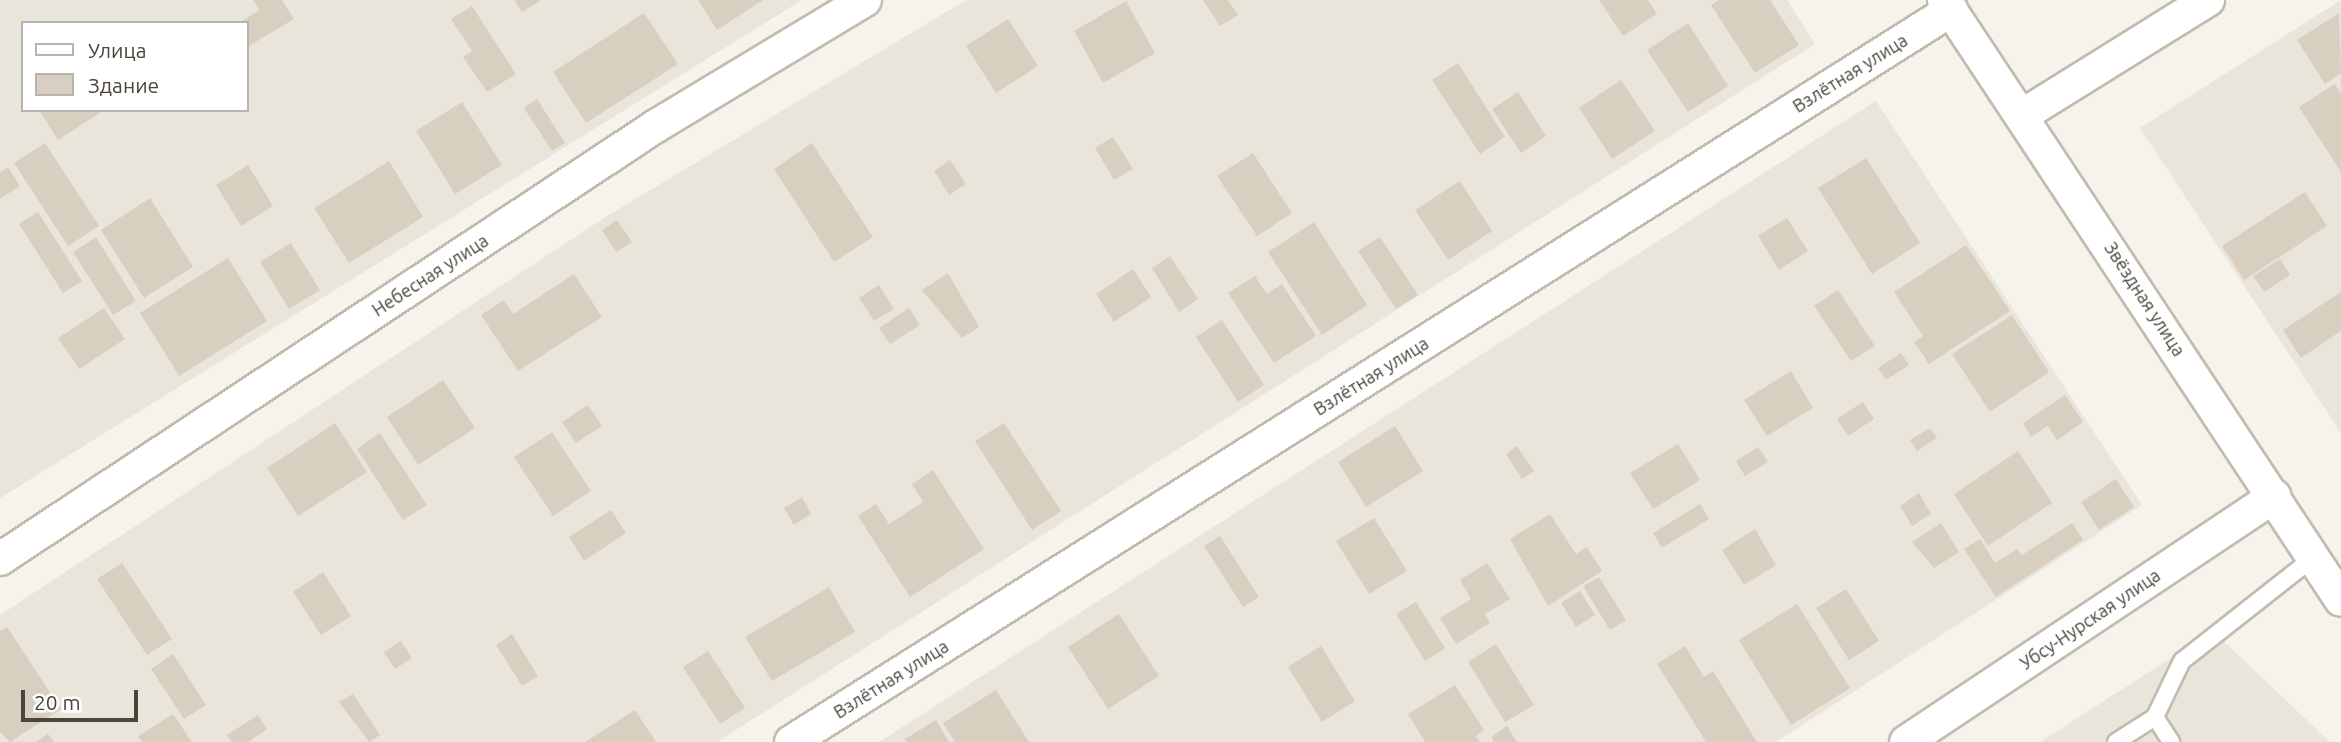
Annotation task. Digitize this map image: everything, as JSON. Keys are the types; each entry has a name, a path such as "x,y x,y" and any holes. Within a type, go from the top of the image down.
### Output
{"street":[{"name":"Небесная улица","path":"0,559 656,126 865,0"},
{"path":"2023,115 2208,0"},
{"name":"Звёздная улица","path":"1947,5 2023,115 2341,600"},
{"name":"Взлётная улица","path":"791,742 1947,5"},
{"name":"Убсу-Нурская улица","path":"1906,742 2275,496"}],"lane":[{"path":"2116,742 2155,716 2182,661 2313,558"},
{"path":"2155,716 2171,742"}],"shaded area":[{"path":"0,0 802,0 0,498"},
{"path":"966,0 1787,0 1815,44 717,742 0,742 0,615 604,218"},
{"path":"2341,0 2341,433 2140,128"},
{"path":"1876,101 2142,505 1776,742 879,742"},
{"path":"2213,631 2330,742 2040,742"}],"building":[{"path":"253,0 282,0 294,19 248,46 248,21 241,21 260,10"},
{"path":"514,0 541,0 522,12"},
{"path":"698,0 763,0 717,30"},
{"path":"1203,0 1228,0 1238,15 1220,26"},
{"path":"1599,0 1648,0 1657,14 1623,36"},
{"path":"1719,0 1770,0 1799,45 1755,73 1711,5"},
{"path":"1126,1 1155,53 1103,83 1074,31"},
{"path":"472,6 516,74 487,92 463,57 472,51 451,19"},
{"path":"644,13 678,64 586,123 553,72"},
{"path":"2339,13 2341,73 2325,84 2297,40"},
{"path":"1008,19 1038,66 996,93 966,46"},
{"path":"1688,23 1728,86 1688,112 1647,50"},
{"path":"1458,63 1505,137 1480,154 1432,80"},
{"path":"1621,80 1655,131 1612,159 1579,108"},
{"path":"2335,84 2341,94 2341,172 2299,107"},
{"path":"1518,92 1546,136 1521,153 1492,109"},
{"path":"537,99 565,143 552,151 524,108"},
{"path":"462,102 502,165 455,194 416,131"},
{"path":"40,112 101,112 58,140"},
{"path":"1113,137 1133,169 1114,180 1095,148"},
{"path":"45,143 99,226 68,246 14,163"},
{"path":"812,143 873,237 834,262 774,169"},
{"path":"1253,153 1292,213 1257,236 1217,176"},
{"path":"1866,158 1920,243 1872,274 1818,188"},
{"path":"950,160 966,184 949,195 934,171"},
{"path":"389,161 423,217 349,263 314,208"},
{"path":"248,165 273,206 241,226 216,185"},
{"path":"8,167 20,186 0,199 0,172"},
{"path":"1460,181 1492,231 1448,260 1415,210"},
{"path":"2305,192 2327,226 2244,280 2222,246"},
{"path":"150,198 193,267 144,298 101,230"},
{"path":"38,212 82,281 63,293 19,224"},
{"path":"1787,218 1808,251 1779,270 1758,236"},
{"path":"617,220 632,242 616,252 602,230"},
{"path":"1314,222 1367,305 1322,335 1268,252"},
{"path":"96,237 136,301 113,315 73,252"},
{"path":"1380,237 1418,295 1396,309 1358,251"},
{"path":"291,243 320,290 289,309 260,262"},
{"path":"1966,245 2010,311 1929,364 1914,342 1923,336 1894,292"},
{"path":"1170,256 1198,299 1179,312 1152,268"},
{"path":"228,258 267,321 179,376 140,313"},
{"path":"2280,259 2290,275 2264,292 2253,276"},
{"path":"1133,269 1151,297 1114,322 1096,294"},
{"path":"948,273 979,327 962,338 922,290"},
{"path":"574,274 602,317 518,371 481,315 504,300 513,314"},
{"path":"1255,276 1267,294 1282,284 1316,336 1274,363 1228,293"},
{"path":"879,285 894,309 874,321 859,298"},
{"path":"1838,290 1875,346 1851,361 1814,306"},
{"path":"2341,292 2341,331 2301,358 2283,330"},
{"path":"104,308 125,339 79,369 58,338"},
{"path":"909,308 920,325 890,344 879,328"},
{"path":"2012,315 2049,372 1990,412 1952,354"},
{"path":"1222,320 1264,385 1238,402 1196,337"},
{"path":"1901,353 1909,365 1886,380 1878,368"},
{"path":"1791,371 1813,408 1767,436 1744,400"},
{"path":"443,380 475,428 418,465 387,417"},
{"path":"2065,395 2083,422 2057,440 2048,426 2031,437 2023,423"},
{"path":"1863,402 1874,419 1848,436 1837,419"},
{"path":"588,405 602,426 576,443 562,422"},
{"path":"335,423 367,472 298,516 267,468"},
{"path":"1004,423 1061,511 1032,530 975,441"},
{"path":"1395,426 1423,471 1366,507 1338,462"},
{"path":"1930,428 1937,438 1917,451 1910,440"},
{"path":"552,432 591,491 553,516 514,457"},
{"path":"380,433 427,505 403,520 357,449"},
{"path":"1678,444 1700,480 1653,509 1630,473"},
{"path":"1517,446 1534,471 1522,479 1506,454"},
{"path":"1758,447 1768,462 1745,476 1736,461"},
{"path":"2018,451 2052,503 1988,546 1954,494"},
{"path":"933,470 984,549 910,597 858,516 876,504 889,524 923,502 912,484"},
{"path":"2116,479 2134,507 2099,530 2081,502"},
{"path":"1919,493 1931,514 1912,526 1900,506"},
{"path":"802,497 811,514 794,525 784,508"},
{"path":"1700,504 1709,519 1662,548 1653,533"},
{"path":"611,510 626,533 584,561 569,537"},
{"path":"1550,514 1576,554 1587,547 1602,571 1548,606 1510,539"},
{"path":"1374,518 1407,571 1369,594 1336,541"},
{"path":"1941,523 1959,552 1934,568 1912,542"},
{"path":"2072,523 2083,540 1996,597 1964,549 1980,539 1995,563 2017,549 2022,555"},
{"path":"1755,529 1776,565 1744,585 1722,550"},
{"path":"1220,536 1259,597 1243,607 1204,546"},
{"path":"122,563 172,639 147,655 97,579"},
{"path":"1487,563 1510,599 1485,614 1490,623 1456,644 1440,618 1471,599 1460,580"},
{"path":"323,572 351,616 321,635 293,592"},
{"path":"1599,577 1626,620 1610,630 1583,586"},
{"path":"829,587 855,632 772,681 745,637"},
{"path":"1846,589 1879,641 1849,660 1816,608"},
{"path":"1580,591 1595,615 1576,627 1561,603"},
{"path":"1416,602 1445,648 1425,661 1396,614"},
{"path":"1797,604 1850,688 1791,725 1739,640"},
{"path":"1119,614 1159,676 1108,709 1068,647"},
{"path":"7,627 61,709 10,742 0,732 0,631"},
{"path":"512,634 538,676 522,686 496,645"},
{"path":"401,641 412,658 395,669 384,652"},
{"path":"1496,644 1534,705 1505,722 1468,662"},
{"path":"1321,646 1355,701 1322,722 1288,667"},
{"path":"1685,646 1704,677 1713,671 1757,742 1706,742 1657,664"},
{"path":"708,651 745,708 720,724 683,667"},
{"path":"173,654 206,705 184,719 151,669"},
{"path":"1455,685 1484,730 1476,736 1480,742 1425,742 1408,714"},
{"path":"996,690 1029,742 955,742 943,723"},
{"path":"353,694 380,735 369,742 339,702"},
{"path":"635,710 656,742 585,742"},
{"path":"173,714 192,742 142,742 138,736"},
{"path":"258,715 267,729 248,742 232,742 227,735"},
{"path":"936,720 949,742 907,742 905,739"},
{"path":"1507,726 1517,742 1494,742 1491,737"},
{"path":"48,734 54,742 36,742"}]}
